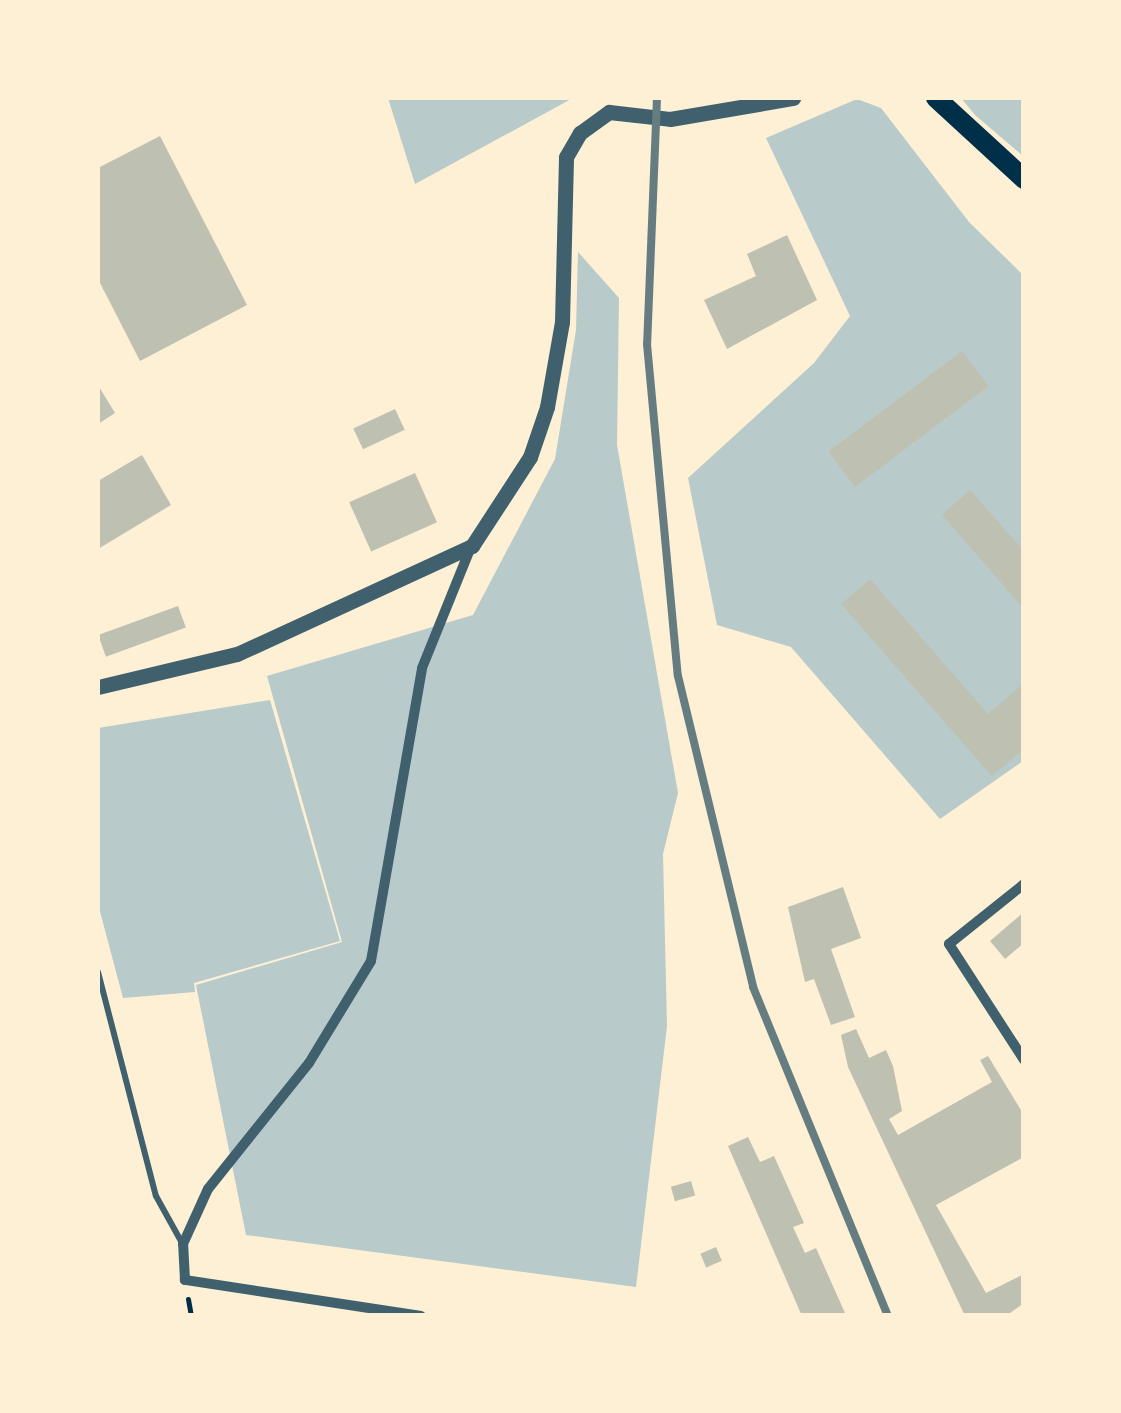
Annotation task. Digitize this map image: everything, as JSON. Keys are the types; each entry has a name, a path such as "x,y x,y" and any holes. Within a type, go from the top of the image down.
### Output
{"main road":[{"path":"936,98 1024,179"}],"street":[{"path":"421,1316 185,1280 183,1244 208,1189 310,1063 371,961 422,668 472,546 530,457 547,407 562,322 566,157 609,105 670,119 793,98"},
{"path":"98,687 237,654 472,546"},
{"path":"1024,884 948,944 1024,1060"}],"lane":[{"path":"98,972 156,1196 183,1244"}],"shaded area":[{"path":"388,98 573,98 415,184"},
{"path":"961,98 1023,98 1023,156 975,115"},
{"path":"857,99 881,108 969,222 1023,275 1023,761 940,819 791,647 717,625 688,478 814,363 850,316 766,138"},
{"path":"578,252 619,298 617,445 678,793 663,854 667,1026 636,1287 246,1235 196,985 342,942 267,676 473,615 555,459 576,330"},
{"path":"270,700 340,941 194,983 195,992 123,998 98,904 98,728"}],"building":[{"path":"160,136 247,305 140,361 98,279 98,168"},
{"path":"787,235 817,300 727,349 704,300 756,276 747,254"},
{"path":"962,351 988,386 855,487 829,452"},
{"path":"98,385 115,413 98,424"},
{"path":"395,409 405,430 363,449 353,428"},
{"path":"142,455 171,505 98,549 98,481"},
{"path":"415,473 437,522 371,552 349,502"},
{"path":"970,490 1024,551 1024,609 942,515"},
{"path":"870,579 988,714 1024,683 1024,749 992,776 841,604"},
{"path":"178,606 186,628 106,657 98,635"},
{"path":"843,887 861,938 831,949 855,1017 831,1025 814,979 805,982 788,907"},
{"path":"1024,912 1024,943 1005,959 990,941"},
{"path":"856,1029 869,1058 886,1050 893,1066 902,1111 889,1119 898,1135 992,1082 980,1060 988,1056 1024,1115 1024,1157 936,1205 986,1293 1024,1274 1024,1303 1006,1316 965,1316 848,1067 841,1035"},
{"path":"748,1137 760,1162 774,1156 804,1223 793,1227 805,1253 816,1248 845,1313 802,1316 728,1146"},
{"path":"691,1181 695,1195 675,1201 671,1187"},
{"path":"716,1247 722,1261 706,1267 700,1254"}],"railway":[{"path":"657,98 647,344 678,676 753,987 888,1316"}]}
